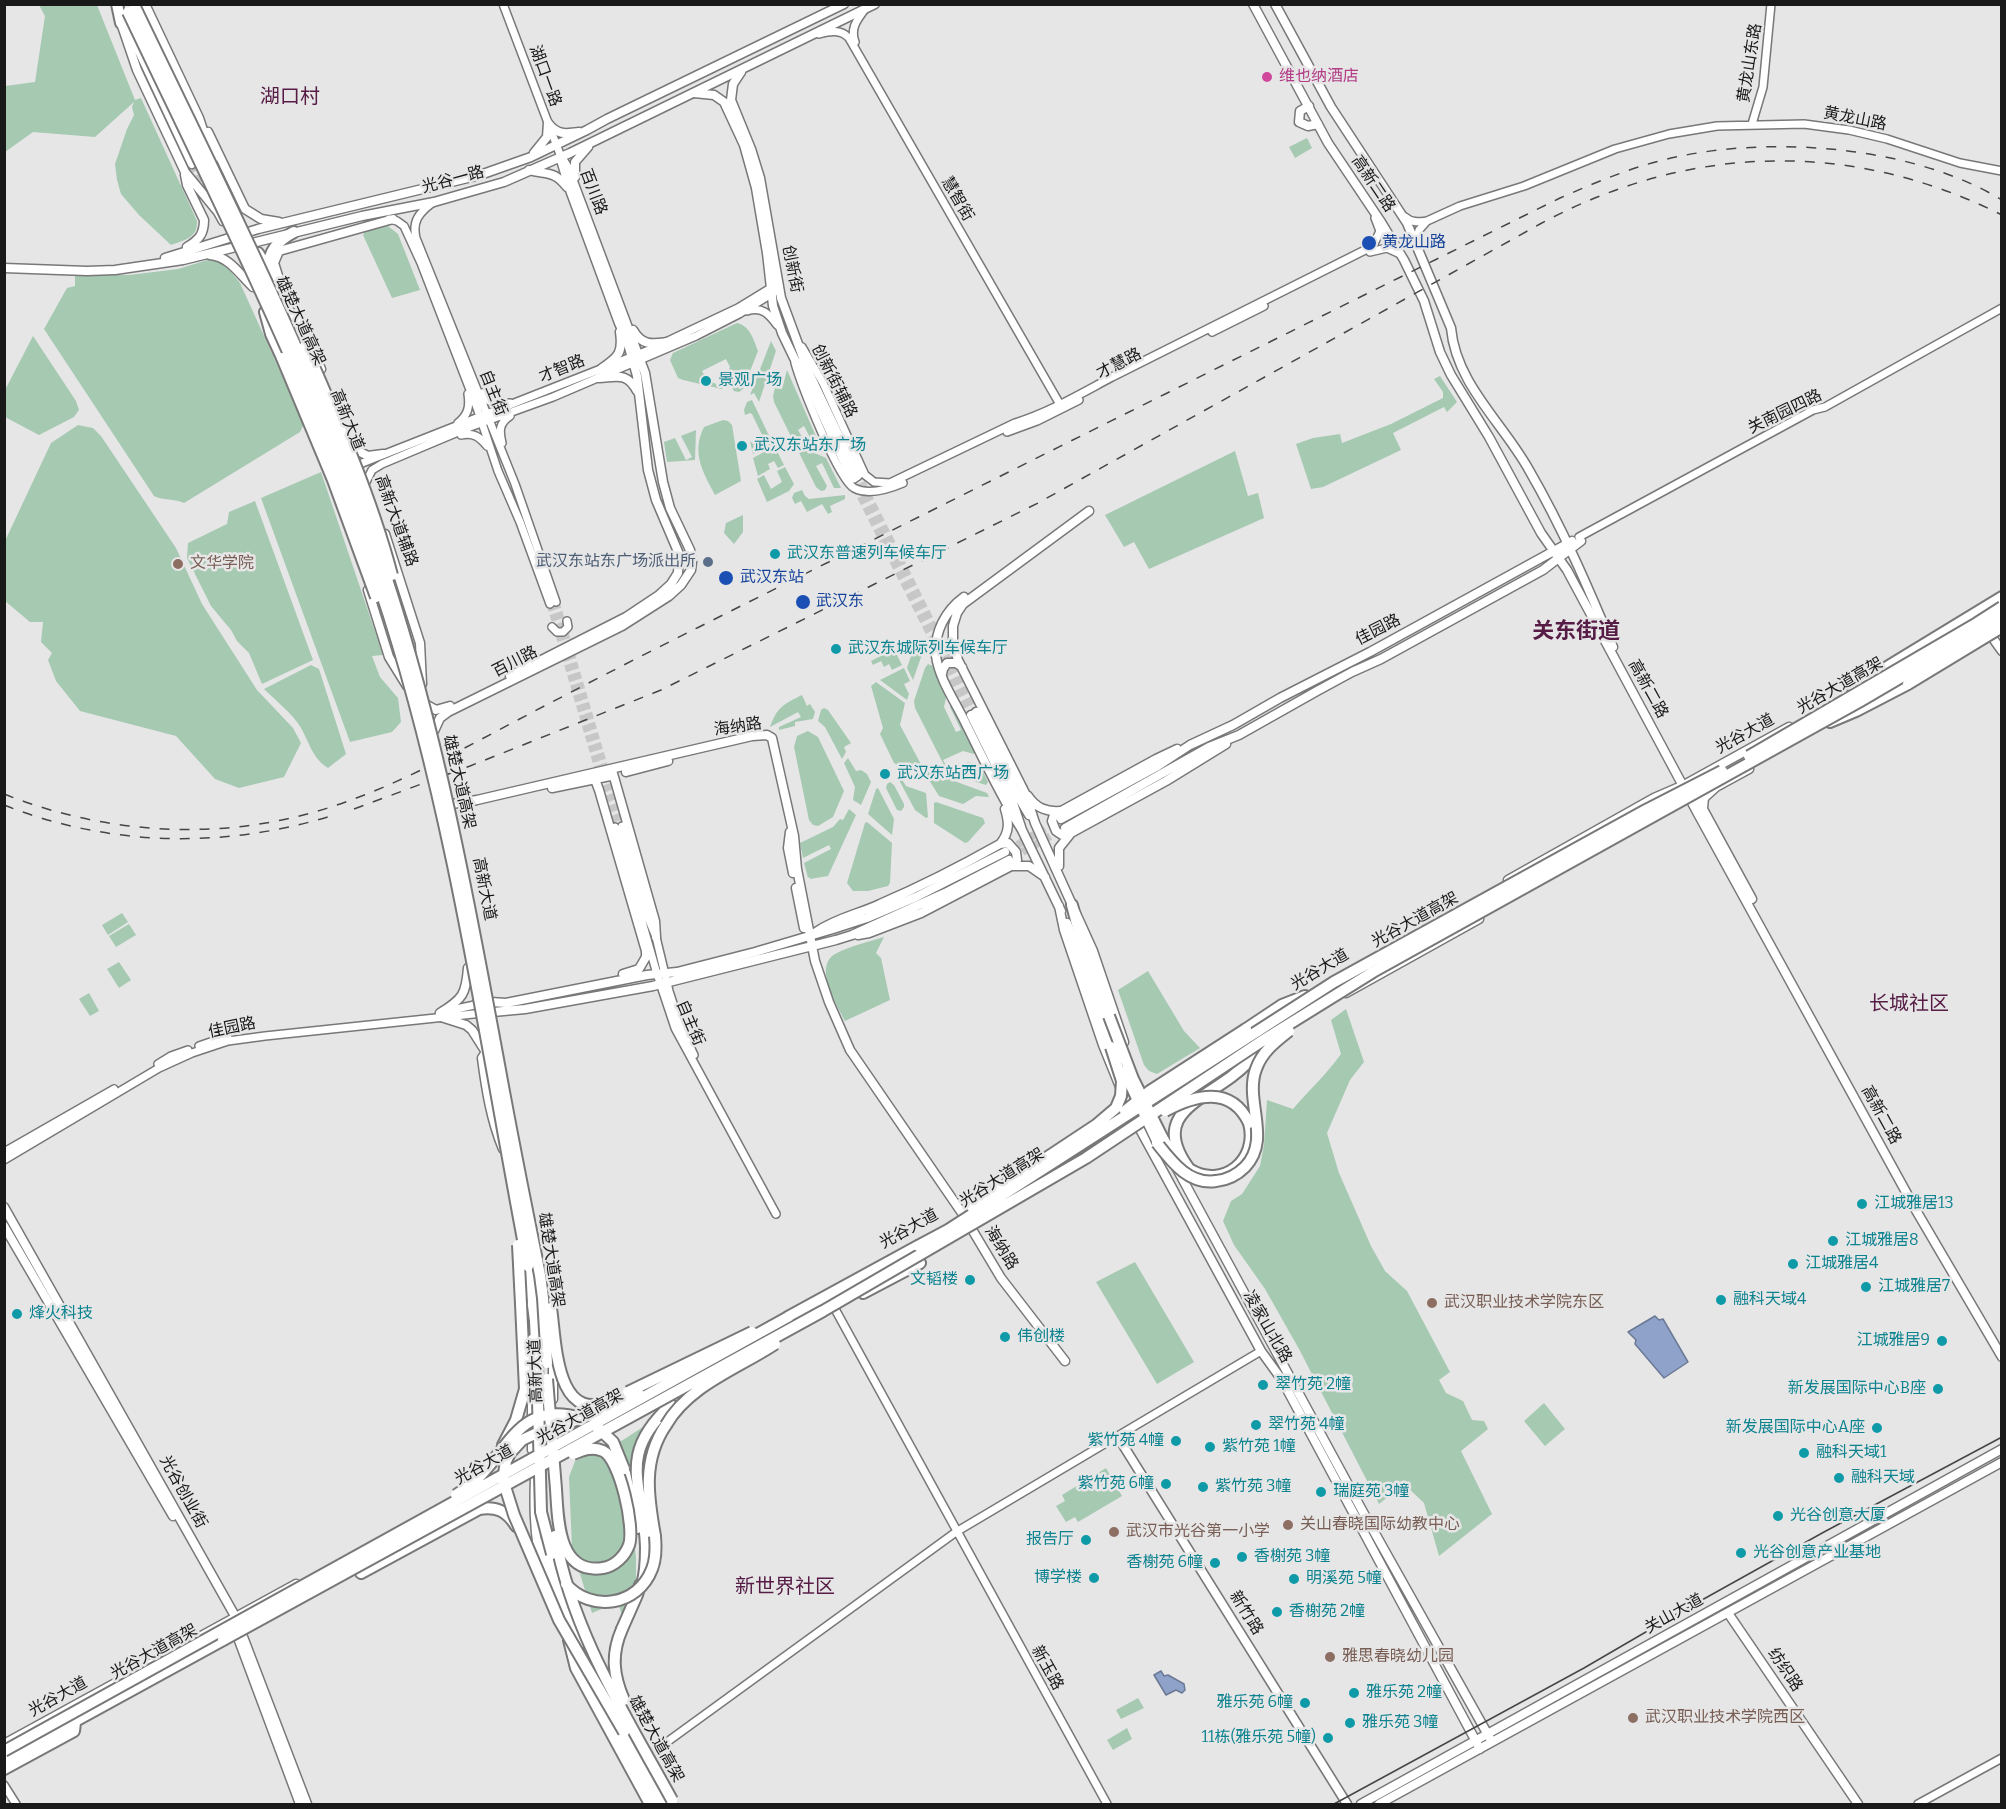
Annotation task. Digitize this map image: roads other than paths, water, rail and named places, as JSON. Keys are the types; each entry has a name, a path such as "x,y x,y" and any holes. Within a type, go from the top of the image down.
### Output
{"highway":[{"path":"117,4 121,23"},
{"name":"雄楚大道高架","path":"133,7 265,279 319,399 366,519 403,631 424,701 447,795 543,1298 552,1512 559,1561 591,1652 672,1803"},
{"name":"雄楚大道高架","path":"133,7 310,401 357,522 390,619 425,744 453,867 532,1293 535,1321 541,1512 548,1561 570,1626 586,1660 624,1732 672,1803"},
{"path":"270,272 268,262 275,246 284,237 294,234"},
{"path":"248,238 270,272 339,424 374,516 397,594 403,631"},
{"path":"264,312 271,334 333,480 407,676"},
{"path":"1850,695 1892,664 2001,597"},
{"name":"光谷大道高架","path":"4,1751 948,1230 1334,982 1646,810 1728,768 2001,608"},
{"name":"光谷大道高架","path":"4,1761 823,1311 1086,1158 1273,1034 1374,972 1859,702 2001,618"},
{"path":"1830,722 1908,684 1996,629"},
{"path":"1072,904 1109,1016 1133,1079 1154,1123 1170,1151 1190,1170 1205,1175 1220,1175 1234,1169 1244,1159 1250,1146 1251,1131 1245,1115 1230,1101 1207,1096 1189,1100 1120,1136"},
{"path":"1102,1132 1150,1091 1282,1005 1305,996"},
{"path":"1157,1143 1179,1169 1194,1178 1214,1182 1240,1172 1250,1162 1256,1147 1257,1127 1252,1099 1252,1082 1261,1058 1273,1044 1325,1004"},
{"path":"1190,1170 1174,1141 1175,1126 1182,1114 1192,1103 1251,1061 1266,1040"},
{"path":"918,1246 945,1225 1111,1114 1119,1102 1122,1081 1111,1047"},
{"path":"855,1297 994,1220 1086,1158"},
{"path":"498,1453 520,1410 525,1380 517,1232 508,1159"},
{"path":"520,1172 539,1235 562,1378 568,1392 581,1402 594,1404 608,1402 755,1330 788,1317"},
{"path":"541,1512 554,1562 571,1589 584,1598 600,1602 616,1601 632,1594 648,1577 655,1562 655,1536 648,1496 648,1471 654,1446 669,1419 688,1399 714,1380 761,1353 823,1311"},
{"path":"672,1803 615,1677 616,1644 644,1578 646,1556 636,1472 640,1448 650,1428 660,1415 680,1398 823,1311"},
{"path":"624,1732 569,1640 551,1604 507,1498 503,1480 506,1461 516,1446 530,1436 600,1412 711,1362"},
{"path":"501,1488 552,1464 562,1459 572,1454 585,1450 603,1450 615,1462 619,1472 631,1528 627,1551 612,1565 596,1569 580,1564 566,1550 560,1534 557,1511 554,1467 553,1456 552,1445 547,1379"},
{"path":"424,1518 476,1481 522,1426 540,1416 580,1417 590,1422 613,1442 622,1462 641,1542 641,1580 638,1595"},
{"path":"223,1640 294,1610 479,1509 493,1508 507,1513 522,1535"},
{"path":"566,1629 576,1668 650,1804"},
{"path":"4,1768 74,1731 75,1724"}],"main road":[{"path":"112,4 121,23 131,34 192,164"},
{"path":"811,21 826,4"},
{"name":"光谷一路","path":"4,263 89,266 143,261 202,250 235,247 248,238 282,223 480,175 556,145 844,4"},
{"name":"光谷一路","path":"4,268 87,271 148,266 183,260 231,238 294,234 434,202 504,182 561,157 876,4"},
{"name":"高新二路","path":"1253,4 1339,161 1404,260 1424,301 1444,363 1489,437 1540,533 1577,590 1611,655 1686,784"},
{"name":"高新二路","path":"1275,4 1331,107 1407,223 1447,320 1452,342 1463,371 1529,469 1589,589 1615,653 1912,1202 2001,1357"},
{"name":"高新大道","path":"133,7 199,118 248,238 317,388 377,540 422,685 455,815 545,1294 554,1363 552,1465 558,1536 568,1584 593,1651 672,1803"},
{"name":"高新大道","path":"121,23 137,70 185,172 218,212 308,401 373,574 408,688 422,740 459,910 468,968 508,1159 531,1313 532,1450 536,1453 536,1516 540,1558 550,1590 582,1665 657,1804"},
{"name":"创新街","path":"745,68 733,84 731,100 751,148 760,178 776,288 773,306 782,333 853,473"},
{"name":"创新街","path":"694,93 714,95 728,106 751,168 776,288 808,371 853,473"},
{"path":"1309,106 1300,111 1299,122 1308,126 1318,124"},
{"path":"199,118 245,209 261,219 282,223"},
{"path":"548,123 554,130 562,133 587,130"},
{"path":"527,158 547,137 548,123"},
{"path":"587,130 578,142 580,144 590,143"},
{"path":"573,191 575,162 590,143"},
{"name":"百川路","path":"427,705 436,710 443,710 524,667 612,626 659,595 675,578 680,560 663,520 648,470 636,359 616,293 562,170 561,157"},
{"path":"527,158 537,160 528,170 549,173 573,191"},
{"path":"171,256 197,241 203,232 204,220 187,185 185,172"},
{"path":"203,195 218,199 223,194 224,183"},
{"name":"百川路","path":"435,733 436,723 444,715 622,626 676,590 688,575 692,562 690,550 670,508 663,483 647,381 619,323 573,191"},
{"path":"296,220 288,227 294,234 388,218 409,207"},
{"name":"高新大道辅路","path":"388,218 279,250 274,258 274,269 310,344 366,482 405,592 420,643 422,685"},
{"path":"183,260 210,255 218,256 232,264 253,287"},
{"path":"616,293 622,299 634,333 640,339 647,344 668,342"},
{"path":"277,332 268,314 272,304 281,308"},
{"path":"264,312 268,337 306,424 344,521 390,657 408,688"},
{"path":"602,368 614,360 622,348 619,323"},
{"path":"599,378 618,375 624,377 631,382 638,394"},
{"path":"354,449 368,456 383,454"},
{"path":"338,478 344,521"},
{"path":"1282,1380 1278,1361 1157,1143 1111,1047 1080,954 1059,906 1022,830 1001,797 942,675 936,656 937,636 941,624 954,604 1079,513 1089,511 963,604 955,619 952,634 955,650 1026,795 1035,823 1094,951 1132,1064 1141,1102 1490,1738"},
{"path":"663,520 676,536 680,534 677,524"},
{"path":"1556,555 1580,539"},
{"name":"佳园路","path":"1065,823 1190,745 1233,725 1537,561 1556,555"},
{"name":"佳园路","path":"1065,823 1209,747 1239,735 1317,691 1381,659 1543,570 1556,555"},
{"name":"光谷大道","path":"4,1744 502,1473 551,1444 671,1381 964,1216 1332,979 1644,804 1686,784 1850,695 1983,621 2001,608"},
{"path":"1983,621 1996,629 2001,644"},
{"path":"1996,629 2001,651"},
{"name":"光谷大道","path":"4,1761 223,1644 239,1631 253,1626 552,1465 759,1348 835,1310 886,1277 972,1228 1148,1115 1156,1113 1266,1040 1340,996 1996,629"},
{"path":"942,675 947,663 956,663 962,668"},
{"path":"1022,830 1010,794 973,714 1025,810 1035,823"},
{"name":"海纳路","path":"452,804 612,772 752,736 767,735 772,738 794,836 796,864 810,946 820,990 831,1015 849,1050 964,1216 1002,1278 1065,1361"},
{"path":"612,772 655,921 656,937"},
{"path":"491,1002 634,971 639,969 646,957 602,798 593,776"},
{"name":"海纳路","path":"455,815 461,809 593,776"},
{"path":"1704,811 1704,798 1716,787"},
{"path":"602,798 609,790 618,795"},
{"path":"1026,795 1033,804 1051,812 1065,823 1059,848 1060,876"},
{"path":"1001,797 1009,826 1005,838 1006,855"},
{"name":"高新二路","path":"1693,798 1704,811 1943,1248 2001,1348"},
{"path":"493,1012 525,1009 869,933 921,913 1006,855"},
{"path":"491,1002 506,1003 569,989 663,978 755,952 808,936 831,922 865,911 938,878 1006,855 1029,866 1046,878"},
{"name":"凌家山北路","path":"1059,906 1072,952 1118,1084 1129,1109 1261,1351 1282,1380 1478,1745"},
{"path":"459,910 467,917 473,907"},
{"path":"440,1015 465,993 468,968"},
{"path":"440,1015 466,1025 472,1030 486,1052"},
{"name":"光谷创业街","path":"4,1207 233,1618 307,1804"},
{"name":"光谷创业街","path":"4,1226 233,1618"},
{"name":"新竹路","path":"1118,1437 1347,1804"},
{"name":"关山大道","path":"1379,1804 1490,1738 2001,1449"},
{"name":"关山大道","path":"1490,1738 1728,1613 2001,1462"},
{"name":"纺织路","path":"1728,1613 1858,1804"},
{"name":"光谷创业街","path":"239,1631 300,1804"},
{"name":"关山大道","path":"1360,1804 1478,1745"}],"street":[{"name":"湖口一路","path":"504,4 561,157"},
{"name":"黄龙山东路","path":"1752,124 1763,87 1771,4"},
{"name":"慧智街","path":"865,9 854,26 855,42 1063,406"},
{"name":"慧智街","path":"811,36 834,31 844,33 849,38 1063,406"},
{"name":"黄龙山路","path":"1427,221 1460,206 1510,191 1598,154 1669,134 1717,126 1804,124 1849,130 1887,139 1960,163 2001,171"},
{"name":"自主街","path":"388,218 401,223 408,232 467,385 484,419 506,460 553,603 492,453 484,419 460,349 415,233 415,221 419,214 434,202"},
{"name":"才慧路","path":"1370,208 1380,231 1373,246 1112,377 1063,406 1037,421 1015,428 888,489 861,490 848,484 853,473 865,475 874,482 890,483 1015,423 1063,406 1375,250 1391,248 1404,260"},
{"path":"1399,212 1417,223 1427,221"},
{"path":"1416,248 1419,230 1427,221"},
{"name":"才智路","path":"366,482 368,475 377,466 447,438 519,401 602,368 636,359 696,336 739,314 776,288"},
{"name":"才智路","path":"350,468 454,426 518,411 599,378 776,288"},
{"name":"关南园四路","path":"1580,539 1812,410 1826,407 2001,308"},
{"path":"739,314 752,309 763,311 771,316 782,333"},
{"path":"460,349 472,369 483,397 495,404 519,401"},
{"path":"454,426 463,419 469,408 467,385"},
{"path":"506,460 499,434 500,428 506,419 518,411"},
{"path":"447,438 472,434 482,440 492,453"},
{"path":"552,627 557,632 563,632 568,627 567,621"},
{"name":"自主街","path":"663,978 641,915 618,827 656,937 675,1028 778,1213"},
{"path":"641,915 643,941"},
{"name":"佳园路","path":"4,1160 159,1068 219,1044 265,1036 440,1015 478,1009 491,1002"},
{"name":"佳园路","path":"478,1009 493,1012"},
{"name":"佳园路","path":"4,1152 171,1056 219,1039 440,1015"},
{"path":"1118,1084 1126,1089 1133,1085 1134,1080"},
{"name":"新玉路","path":"835,1310 1107,1804"},
{"path":"667,1742 956,1532 1261,1351"},
{"path":"1918,1804 2001,1758"},
{"path":"4,1785 16,1804"}],"water":[{"path":"1655,1316 1659,1320 1663,1319 1688,1362 1664,1378 1635,1344 1636,1340 1628,1332"},
{"path":"1161,1671 1164,1676 1168,1675 1184,1684 1185,1690 1182,1693 1176,1690 1166,1695 1154,1675"}],"tunnel":[{"path":"192,164 205,194"},
{"path":"856,472 976,712"},
{"path":"850,475 971,715"},
{"path":"556,602 622,826"},
{"path":"550,604 615,827"},
{"path":"1007,851 1058,821"},
{"path":"1012,858 1061,830"}],"tram line":[{"path":"1334,1804 1584,1668 1824,1532 2002,1437"}],"railway":[{"path":"4,794 71,816 106,823 176,829 212,829 282,820 365,795 444,759 668,642 1560,198 1635,168 1681,156 1719,150 1803,147 1846,151 1929,168 1967,182 2002,200"},
{"path":"354,809 470,766 661,690 1038,503 1540,224 1596,198 1653,178 1711,166 1770,161 1828,163 1886,173 1945,190 2002,215"},
{"path":"4,805 44,819 85,829 127,836 168,838 210,838 252,834 334,815"}],"place":[{"name":"维也纳酒店","path":"1267,77"},
{"name":"黄龙山路","path":"1369,243"},
{"name":"景观广场","path":"706,381"},
{"name":"武汉东站东广场","path":"742,446"},
{"name":"武汉东普速列车候车厅","path":"775,554"},
{"name":"武汉东站东广场派出所","path":"708,562"},
{"name":"文华学院","path":"178,564"},
{"name":"武汉东站","path":"726,578"},
{"name":"武汉东","path":"803,602"},
{"name":"武汉东城际列车候车厅","path":"836,649"},
{"name":"武汉东站西广场","path":"885,774"},
{"name":"江城雅居13","path":"1862,1204"},
{"name":"江城雅居8","path":"1833,1241"},
{"name":"江城雅居4","path":"1793,1264"},
{"name":"文韬楼","path":"970,1280"},
{"name":"江城雅居7","path":"1866,1287"},
{"name":"融科天域4","path":"1721,1300"},
{"name":"武汉职业技术学院东区","path":"1432,1303"},
{"name":"烽火科技","path":"17,1314"},
{"name":"伟创楼","path":"1005,1337"},
{"name":"江城雅居9","path":"1942,1341"},
{"name":"翠竹苑 2幢","path":"1263,1385"},
{"name":"新发展国际中心B座","path":"1938,1389"},
{"name":"翠竹苑 4幢","path":"1256,1425"},
{"name":"新发展国际中心A座","path":"1877,1428"},
{"name":"紫竹苑 4幢","path":"1176,1441"},
{"name":"紫竹苑 1幢","path":"1210,1447"},
{"name":"融科天域1","path":"1804,1453"},
{"name":"融科天域","path":"1839,1478"},
{"name":"紫竹苑 6幢","path":"1166,1484"},
{"name":"紫竹苑 3幢","path":"1203,1487"},
{"name":"瑞庭苑 3幢","path":"1321,1492"},
{"name":"光谷创意大厦","path":"1778,1516"},
{"name":"关山春晓国际幼教中心","path":"1288,1525"},
{"name":"武汉市光谷第一小学","path":"1114,1532"},
{"name":"报告厅","path":"1086,1540"},
{"name":"光谷创意产业基地","path":"1741,1553"},
{"name":"香榭苑 3幢","path":"1242,1557"},
{"name":"香榭苑 6幢","path":"1215,1563"},
{"name":"博学楼","path":"1094,1578"},
{"name":"明溪苑 5幢","path":"1294,1579"},
{"name":"香榭苑 2幢","path":"1277,1612"},
{"name":"雅思春晓幼儿园","path":"1330,1657"},
{"name":"雅乐苑 2幢","path":"1354,1693"},
{"name":"雅乐苑 6幢","path":"1305,1703"},
{"name":"武汉职业技术学院西区","path":"1633,1718"},
{"name":"雅乐苑 3幢","path":"1350,1723"},
{"name":"11栋(雅乐苑 5幢)","path":"1328,1738"}],"district":[{"name":"湖口村","path":"290,97"},
{"name":"关东街道","path":"1576,632"},
{"name":"长城社区","path":"1909,1004"},
{"name":"新世界社区","path":"785,1587"}]}
